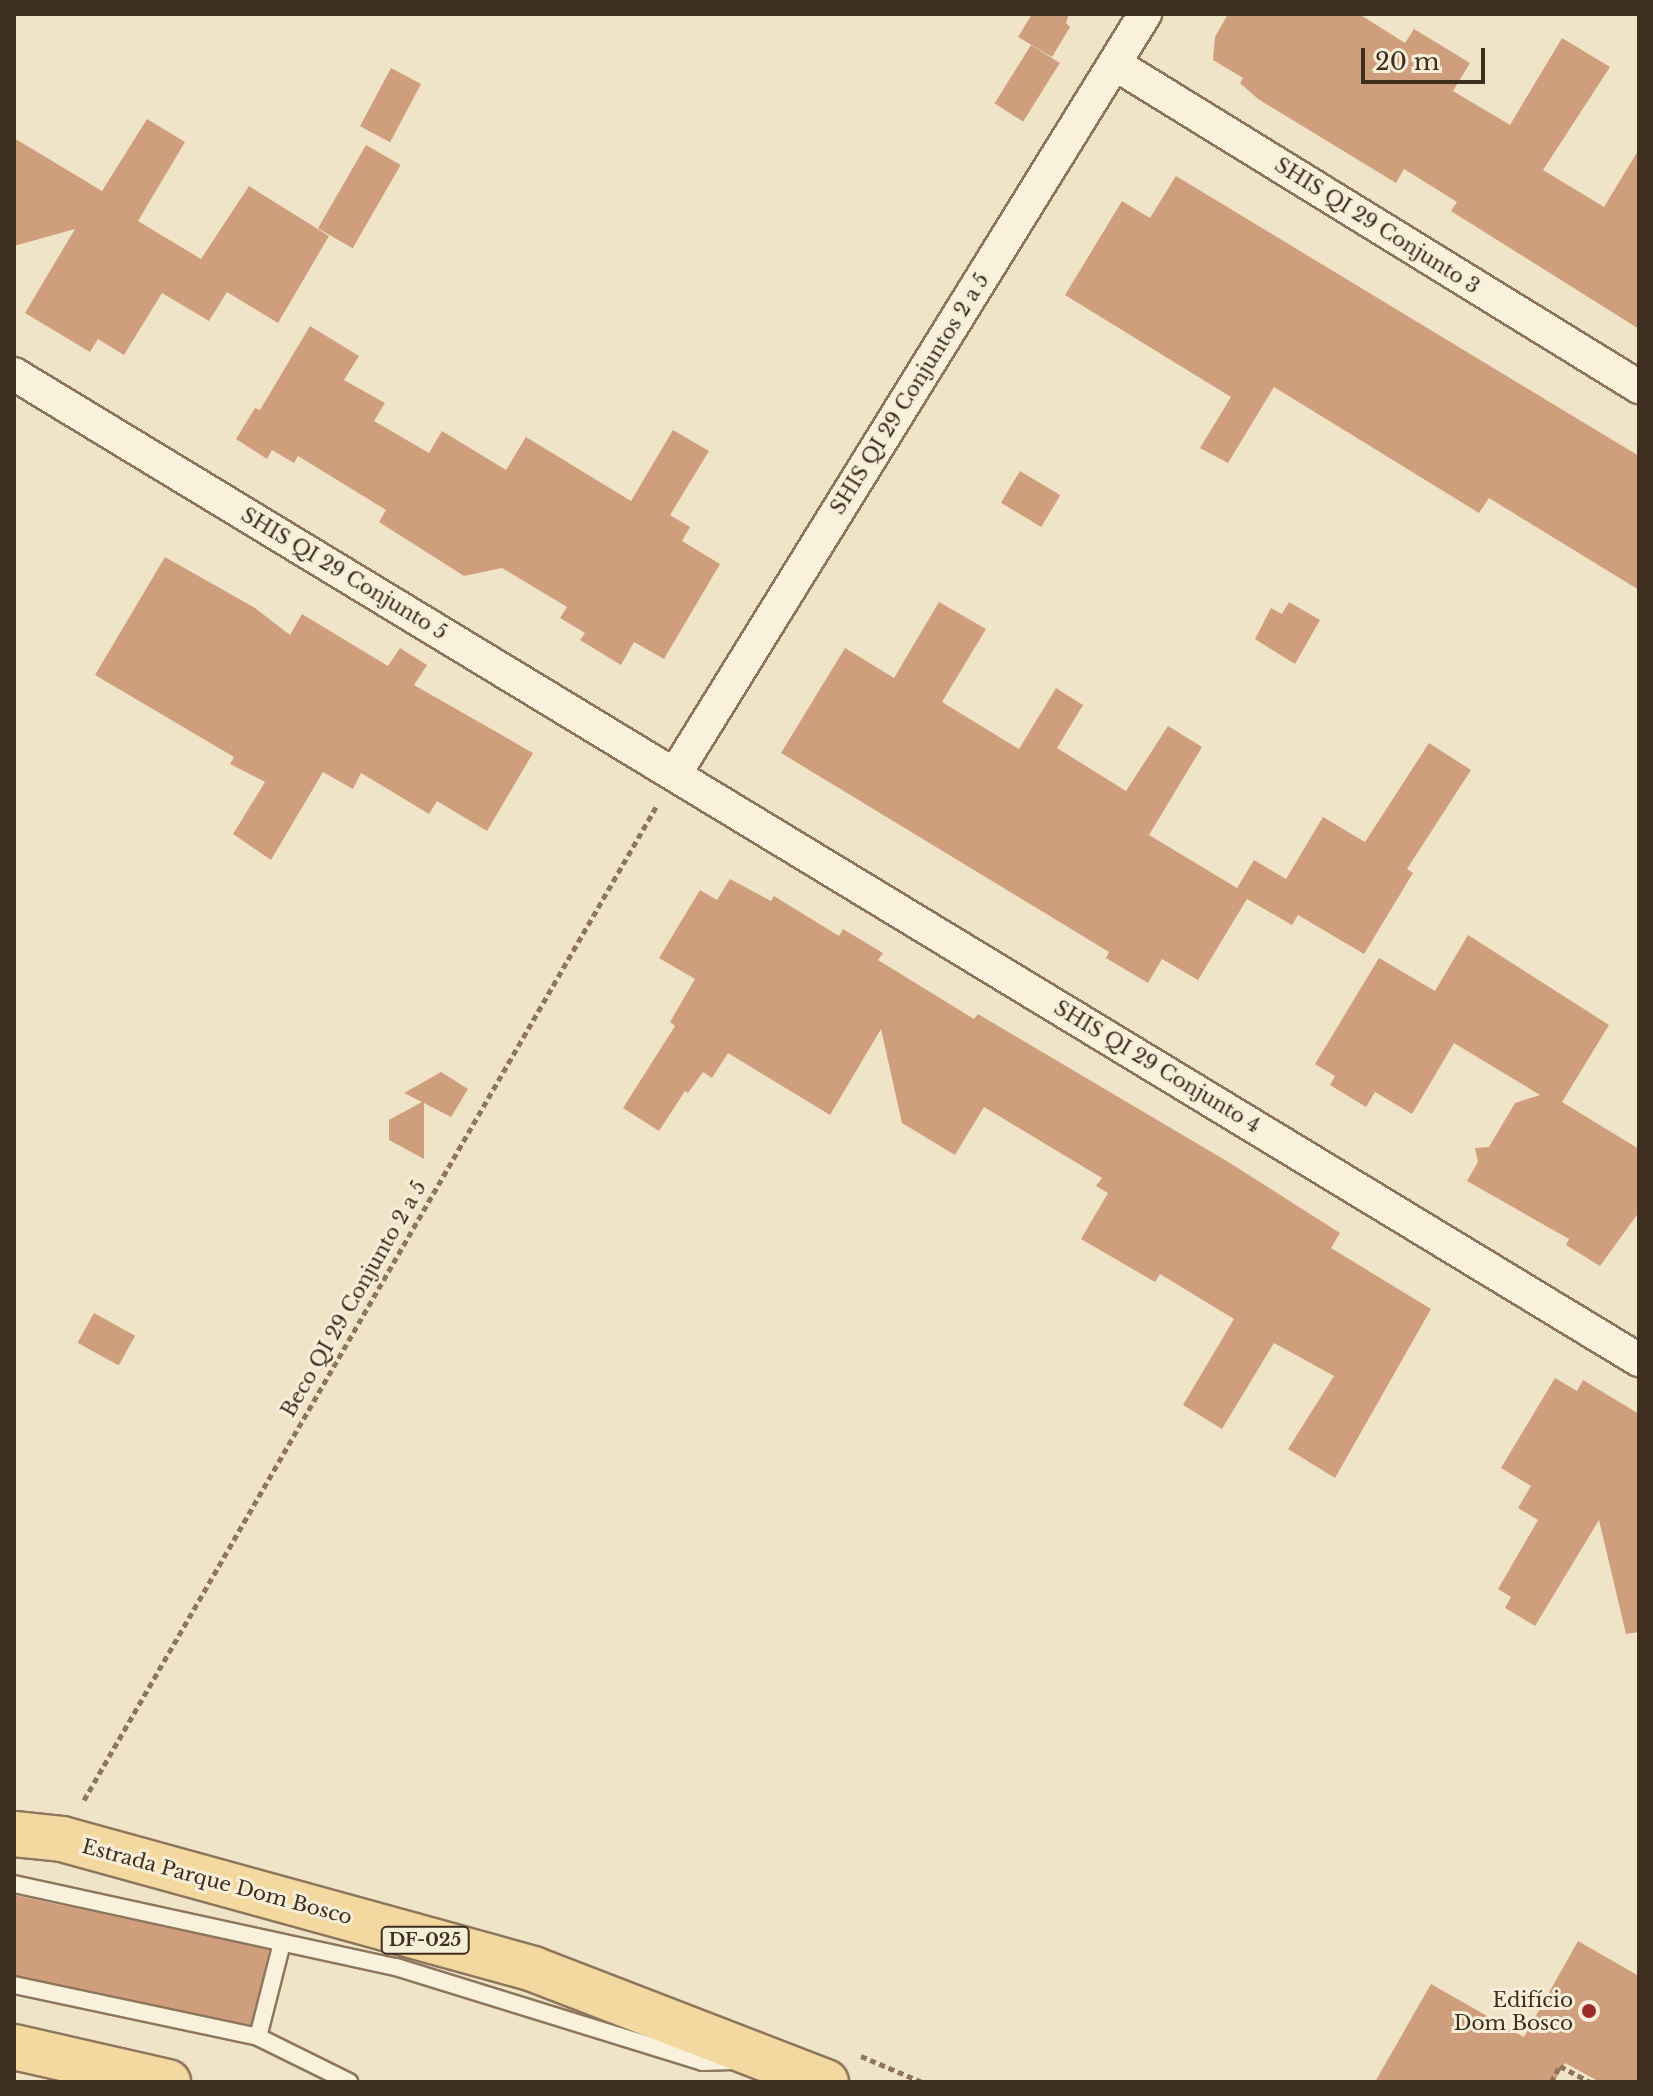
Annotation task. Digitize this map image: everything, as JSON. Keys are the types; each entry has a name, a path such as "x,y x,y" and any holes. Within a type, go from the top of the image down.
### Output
{"main road":[{"name":"Estrada Parque Dom Bosco","path":"14,1834 62,1839 533,1969 826,2082"},
{"path":"14,2047 168,2082"}],"street":[{"name":"SHIS QI 29 Conjuntos 2 a 5","path":"675,774 1145,14"},
{"name":"SHIS QI 29 Conjunto 3","path":"1115,64 1639,387"},
{"name":"SHIS QI 29 Conjunto 5","path":"14,374 675,774"},
{"name":"SHIS QI 29 Conjunto 4","path":"675,774 1639,1360"}],"lane":[{"path":"14,1884 396,1967 702,2062 771,2059"},
{"path":"258,2037 282,1943"},
{"path":"14,1985 258,2037 349,2082"}],"path":[{"name":"Beco QI 29 Conjunto 2 a 5","path":"62,1839 675,774"},
{"path":"1551,2082 1560,2066 1590,2082"}],"building":[{"path":"1032,14 1069,14 1066,23 1070,27 1052,57 1018,37"},
{"path":"1228,14 1359,14 1405,43 1414,29 1470,63 1453,91 1510,125 1562,38 1610,67 1543,170 1604,207 1639,149 1639,329 1451,211 1457,202 1404,169 1396,183 1258,99 1240,83 1243,78 1213,60 1215,37"},
{"path":"1031,45 1060,63 1023,122 994,104"},
{"path":"391,68 421,84 390,142 360,126"},
{"path":"147,119 185,142 138,221 201,259 249,186 329,236 278,323 227,292 209,321 162,293 124,355 98,339 90,352 25,313 75,229 14,246 14,138 102,191"},
{"path":"366,145 401,165 353,248 318,228"},
{"path":"1176,176 1639,456 1639,590 1489,498 1479,513 1274,387 1228,463 1200,448 1231,397 1065,295 1122,201 1150,218"},
{"path":"310,326 359,356 344,380 385,403 374,421 429,453 442,431 506,470 526,437 631,501 673,430 709,451 670,515 690,527 682,541 720,564 664,659 634,642 621,665 580,640 585,633 560,618 567,607 502,568 464,576 379,522 386,510 298,456 294,463 272,450 267,459 236,439 255,408 260,410"},
{"path":"1020,471 1060,495 1041,527 1001,503"},
{"path":"165,557 255,608 290,635 302,614 388,666 400,648 427,665 414,685 533,753 487,831 437,801 429,814 361,773 353,789 323,772 271,860 233,834 265,782 230,764 234,757 95,675"},
{"path":"939,602 986,629 942,702 1019,749 1056,688 1083,705 1057,748 1126,791 1168,726 1202,747 1149,835 1237,888 1254,860 1286,879 1323,817 1365,842 1429,743 1471,770 1407,869 1413,873 1364,954 1298,915 1292,925 1247,899 1198,980 1162,959 1148,983 1106,958 1109,952 781,753 845,648 894,678"},
{"path":"1289,602 1320,620 1295,664 1255,639 1271,608 1282,614"},
{"path":"730,879 771,901 774,896 839,936 843,929 883,953 878,960 974,1019 978,1014 1230,1163 1340,1233 1331,1248 1431,1309 1335,1478 1288,1449 1334,1376 1274,1343 1222,1429 1183,1405 1234,1319 1160,1274 1155,1282 1081,1239 1108,1193 1096,1186 1102,1178 984,1107 955,1155 902,1123 881,1029 830,1115 728,1053 712,1078 703,1072 688,1093 685,1091 659,1131 623,1108 675,1026 670,1022 695,979 659,958 700,890 717,900"},
{"path":"1468,935 1609,1025 1562,1102 1639,1149 1639,1212 1600,1266 1566,1245 1569,1239 1467,1181 1478,1162 1475,1148 1489,1147 1515,1103 1540,1095 1454,1043 1412,1114 1375,1092 1366,1107 1330,1085 1335,1076 1315,1064 1379,958 1435,991"},
{"path":"441,1072 468,1089 451,1117 424,1103 424,1159 389,1140 389,1120 422,1102 404,1093"},
{"path":"94,1313 135,1336 119,1366 78,1343"},
{"path":"1555,1378 1577,1391 1583,1380 1639,1414 1639,1632 1626,1634 1599,1520 1535,1626 1505,1608 1511,1597 1498,1589 1538,1520 1518,1508 1531,1486 1501,1468"},
{"path":"14,1895 269,1949 253,2027 14,1976"},
{"name":"Edifício Dom Bosco","path":"1578,1941 1639,1976 1639,2082 1600,2082 1565,2063 1554,2082 1375,2082 1431,1984 1524,2037"}],"place":[{"name":"Edifício Dom Bosco","path":"1589,2011"}]}
